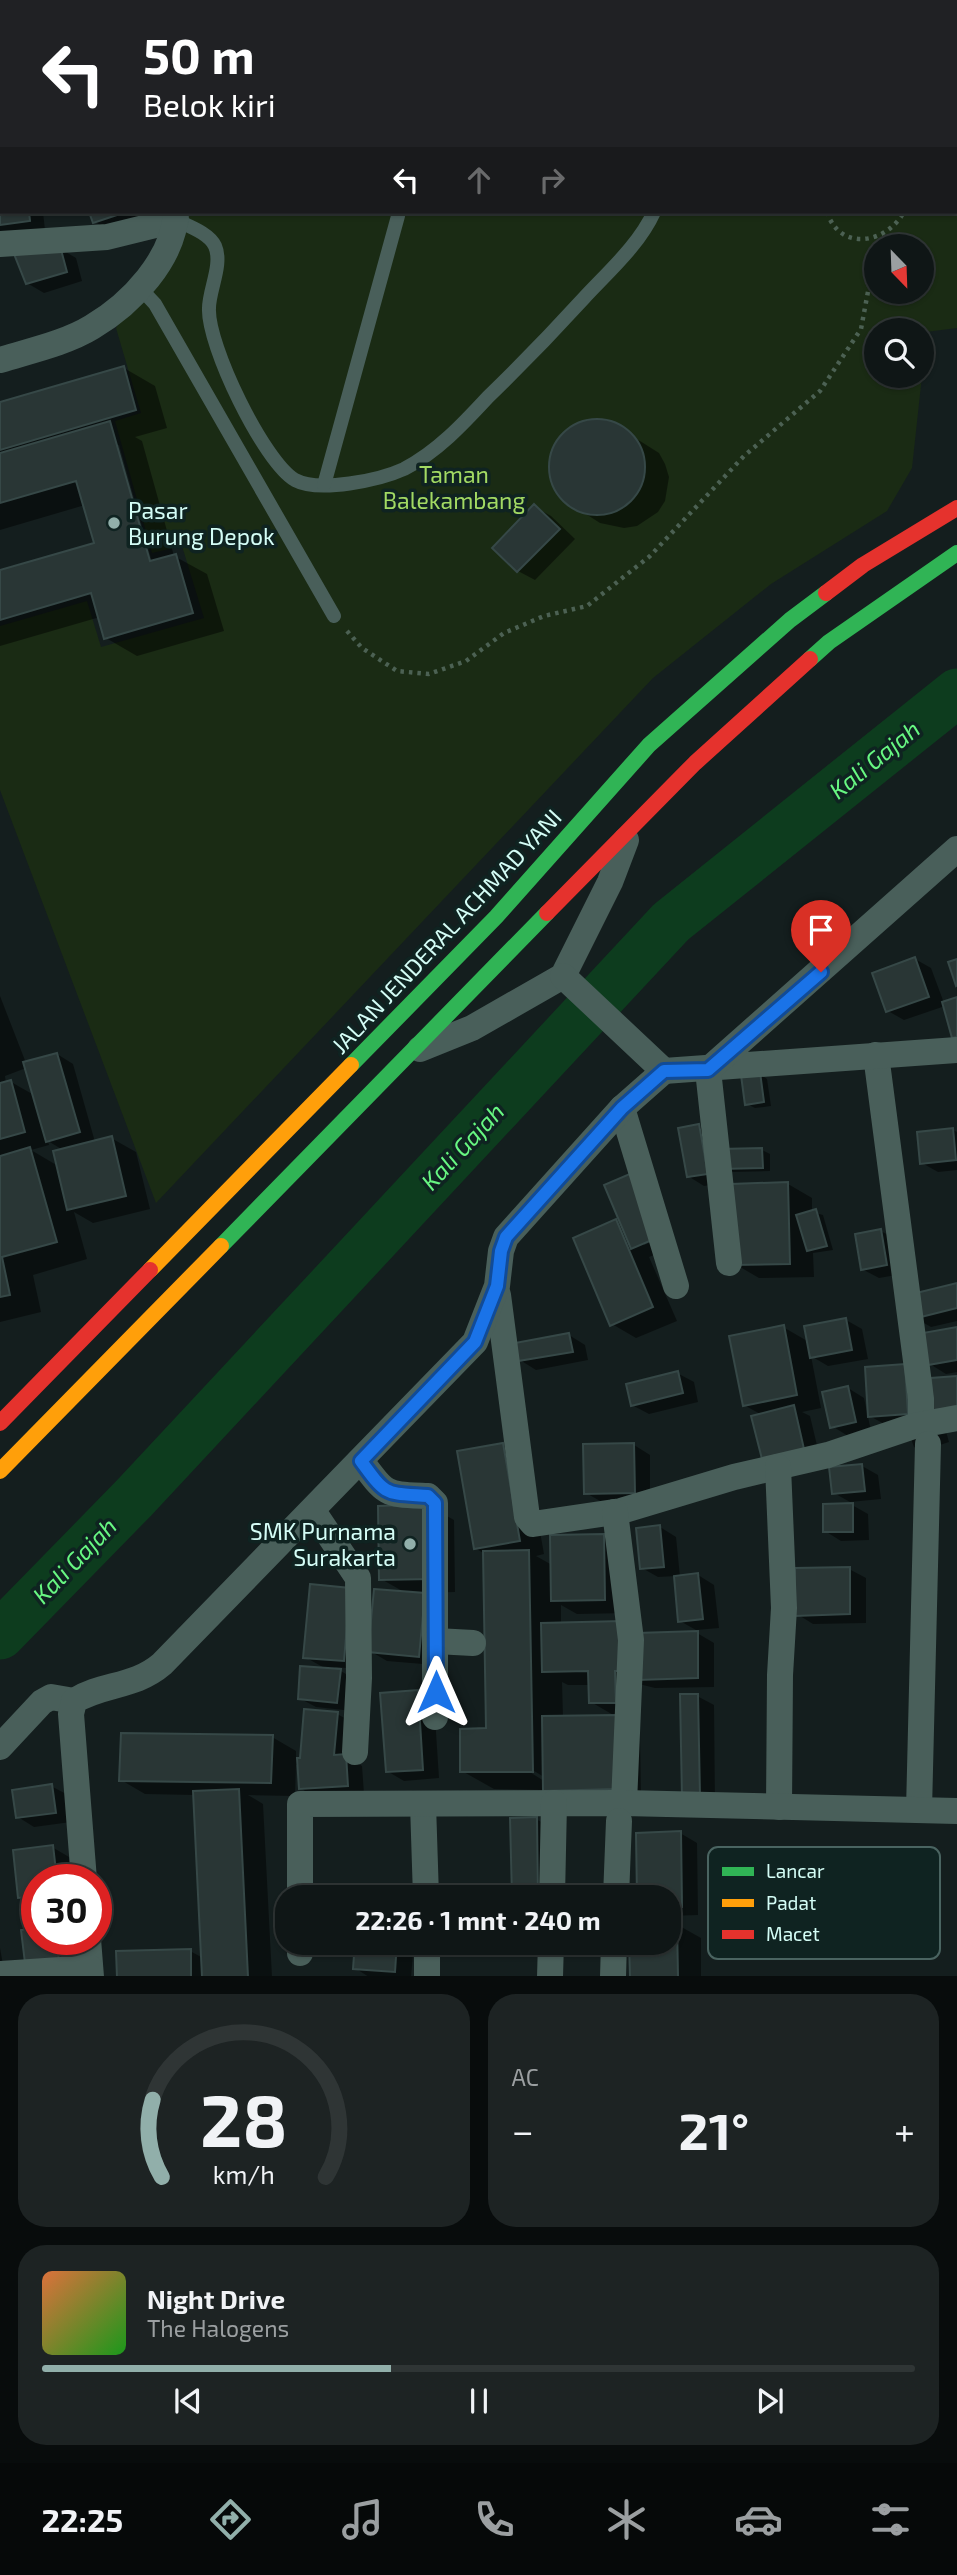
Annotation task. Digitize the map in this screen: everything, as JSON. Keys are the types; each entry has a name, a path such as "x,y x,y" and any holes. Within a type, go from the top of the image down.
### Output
{"main road":[{"name":"JALAN JENDERAL ACHMAD YANI","path":"0,1423 496,917 649,745 790,620 863,565 957,508"},
{"path":"0,1471 695,763 830,642 957,553"},
{"path":"365,1050 390,1074"}],"street":[{"path":"0,244 107,237 176,216"},
{"path":"0,360 92,327 141,289 164,253 176,216"},
{"path":"412,1052 472,1028 569,982 621,858 628,831"},
{"path":"708,1070 957,849"},
{"path":"569,982 655,1063 708,1070 957,1050"},
{"path":"876,1055 924,1434 919,1810"},
{"path":"655,1063 622,1108 506,1237 501,1251 497,1286 527,1517 533,1524 541,1525 615,1512 778,1467 924,1434 957,1418"},
{"path":"708,1070 729,1263"},
{"path":"622,1108 676,1286"},
{"path":"0,1747 42,1702 51,1697 74,1701 84,1695 138,1681 151,1674 475,1342 497,1286"},
{"path":"361,1461 382,1490 390,1494 428,1496 435,1503 435,1717"},
{"path":"778,1467 784,1608 780,1675 779,1807"},
{"path":"313,1511 358,1578 359,1678 355,1752"},
{"path":"615,1512 631,1640 617,1885"},
{"path":"436,1641 473,1643"},
{"path":"74,1701 71,1714 82,1864"},
{"path":"300,1885 300,1804 554,1803 621,1812 779,1807 957,1811"},
{"path":"552,1885 554,1803"},
{"path":"423,1804 426,1885"},
{"path":"427,1955 428,1976"},
{"path":"550,1976 551,1955"},
{"path":"613,1976 614,1955"},
{"path":"0,1974 90,1972"}],"lane":[{"path":"176,216 208,237 216,246 217,260 209,309 212,337 222,366 277,466 297,481 324,485 359,482 403,469 444,442 545,340 634,244 653,214"},
{"path":"324,485 398,216"},
{"path":"141,289 155,304 334,616"}],"path":[{"path":"828,214 841,231 858,239 864,239"},
{"path":"885,234 895,228 903,214"},
{"path":"334,616 362,648 397,671 429,674 466,661 504,633 544,616 587,606 650,556 744,456 820,391 861,329 866,304"}],"green space":[{"name":"Taman Balekambang","path":"188,214 957,214 957,328 934,331 934,318 864,318 864,388 921,388 912,468 887,511 771,584 653,678 156,1203 0,790 0,626 87,601 101,647 204,618 182,546 152,553 115,421 141,413 116,328 185,225"}],"building":[{"path":"0,214 29,214 30,221 0,225"},
{"path":"90,214 120,214 93,223"},
{"path":"10,244 60,246 67,272 26,284"},
{"path":"124,366 136,410 0,450 0,402"},
{"path":"597,419 615,423 631,433 641,449 645,467 641,485 631,501 615,511 597,515 579,511 563,501 553,485 549,467 553,449 563,433 579,423"},
{"name":"Pasar Burung Depok","path":"110,421 150,561 176,554 193,613 104,639 91,593 0,620 0,570 94,543 76,481 0,503 0,453"},
{"path":"534,504 560,529 517,572 492,548"},
{"path":"915,957 929,997 886,1012 872,973"},
{"path":"957,959 957,985 956,986 948,962"},
{"path":"957,997 957,1037 952,1038 942,1002"},
{"path":"57,1053 80,1132 46,1142 23,1062"},
{"path":"760,1072 764,1102 745,1105 741,1075"},
{"path":"11,1080 25,1132 0,1139 0,1083"},
{"path":"699,1124 708,1174 687,1177 678,1128"},
{"path":"953,1128 956,1160 920,1164 917,1132"},
{"path":"112,1136 126,1196 67,1210 53,1151"},
{"path":"30,1147 57,1242 2,1257 10,1295 0,1297 0,1156"},
{"path":"762,1148 763,1168 720,1169 720,1149"},
{"path":"632,1173 659,1237 631,1249 604,1185"},
{"path":"788,1182 790,1264 733,1265 731,1184"},
{"path":"816,1209 827,1246 807,1251 796,1215"},
{"path":"616,1219 653,1307 610,1326 573,1238"},
{"path":"881,1229 887,1265 861,1270 855,1234"},
{"path":"957,1283 957,1308 913,1319 908,1295"},
{"path":"846,1318 852,1350 810,1358 804,1326"},
{"path":"784,1325 797,1395 743,1406 729,1336"},
{"path":"957,1327 957,1360 928,1365 923,1333"},
{"path":"569,1333 573,1352 518,1361 515,1343"},
{"path":"905,1364 908,1414 868,1417 865,1367"},
{"path":"678,1371 683,1393 631,1406 626,1384"},
{"path":"957,1376 957,1408 933,1410 931,1378"},
{"path":"848,1386 856,1422 830,1428 822,1392"},
{"path":"794,1405 804,1449 762,1459 751,1416"},
{"path":"503,1443 520,1541 474,1549 457,1451"},
{"path":"634,1443 635,1493 584,1494 583,1444"},
{"path":"862,1464 865,1491 832,1494 829,1467"},
{"path":"853,1503 853,1532 823,1532 823,1504"},
{"path":"430,1504 431,1579 379,1580 378,1506"},
{"path":"660,1525 664,1567 640,1569 636,1528"},
{"path":"604,1534 605,1600 551,1601 550,1535"},
{"path":"529,1550 533,1772 460,1772 460,1729 486,1728 483,1551"},
{"path":"850,1567 850,1614 795,1616 795,1568"},
{"path":"698,1573 703,1619 678,1622 674,1576"},
{"path":"310,1584 350,1588 344,1661 303,1658"},
{"path":"374,1589 425,1593 419,1657 368,1652"},
{"path":"622,1621 622,1671 615,1671 616,1703 589,1703 588,1671 542,1672 541,1623"},
{"path":"698,1631 698,1678 637,1680 637,1633"},
{"path":"300,1666 341,1669 337,1703 298,1699"},
{"path":"418,1690 423,1770 386,1772 380,1693"},
{"path":"680,1694 698,1694 700,1797 682,1798"},
{"path":"304,1709 338,1712 334,1755 346,1754 348,1786 299,1789 297,1758 300,1758"},
{"path":"616,1715 617,1789 543,1791 542,1716"},
{"path":"121,1733 273,1735 271,1783 119,1781"},
{"path":"52,1784 56,1813 16,1818 12,1790"},
{"path":"239,1789 248,1976 202,1976 193,1791"},
{"path":"537,1817 538,1885 512,1885 510,1818"},
{"path":"681,1831 682,1907 681,1885 637,1885 636,1833"},
{"path":"53,1845 55,1864 21,1864 21,1898 18,1898 13,1850"},
{"path":"191,1949 191,1976 117,1976 116,1951"},
{"path":"24,1955 58,1955 59,1959 25,1963"},
{"path":"354,1955 396,1955 395,1972 353,1969"},
{"path":"629,1955 678,1955 678,1976 630,1976"}],"waterway":[{"name":"Kali Gajah","path":"0,1635 134,1498 671,922 957,693"}],"traffic: fast":[{"path":"810,659 829,642 957,553"},
{"path":"351,1065 496,917 649,745 790,620 826,593"},
{"path":"221,1246 547,913"}],"traffic: slow":[{"path":"150,1270 351,1065"},
{"path":"0,1471 221,1246"}],"traffic: jam":[{"path":"826,593 863,565 957,508"},
{"path":"547,913 695,763 810,659"},
{"path":"0,1423 150,1270"}],"place":[{"name":"Pasar Burung Depok","path":"114,523"},
{"name":"SMK Purnama Surakarta","path":"410,1544"}],"route":[{"path":"436,1692 435,1503 428,1496 390,1494 382,1490 361,1461 475,1342 484,1325 497,1286 501,1251 506,1237 622,1108 664,1071 708,1070 821,972"}]}
